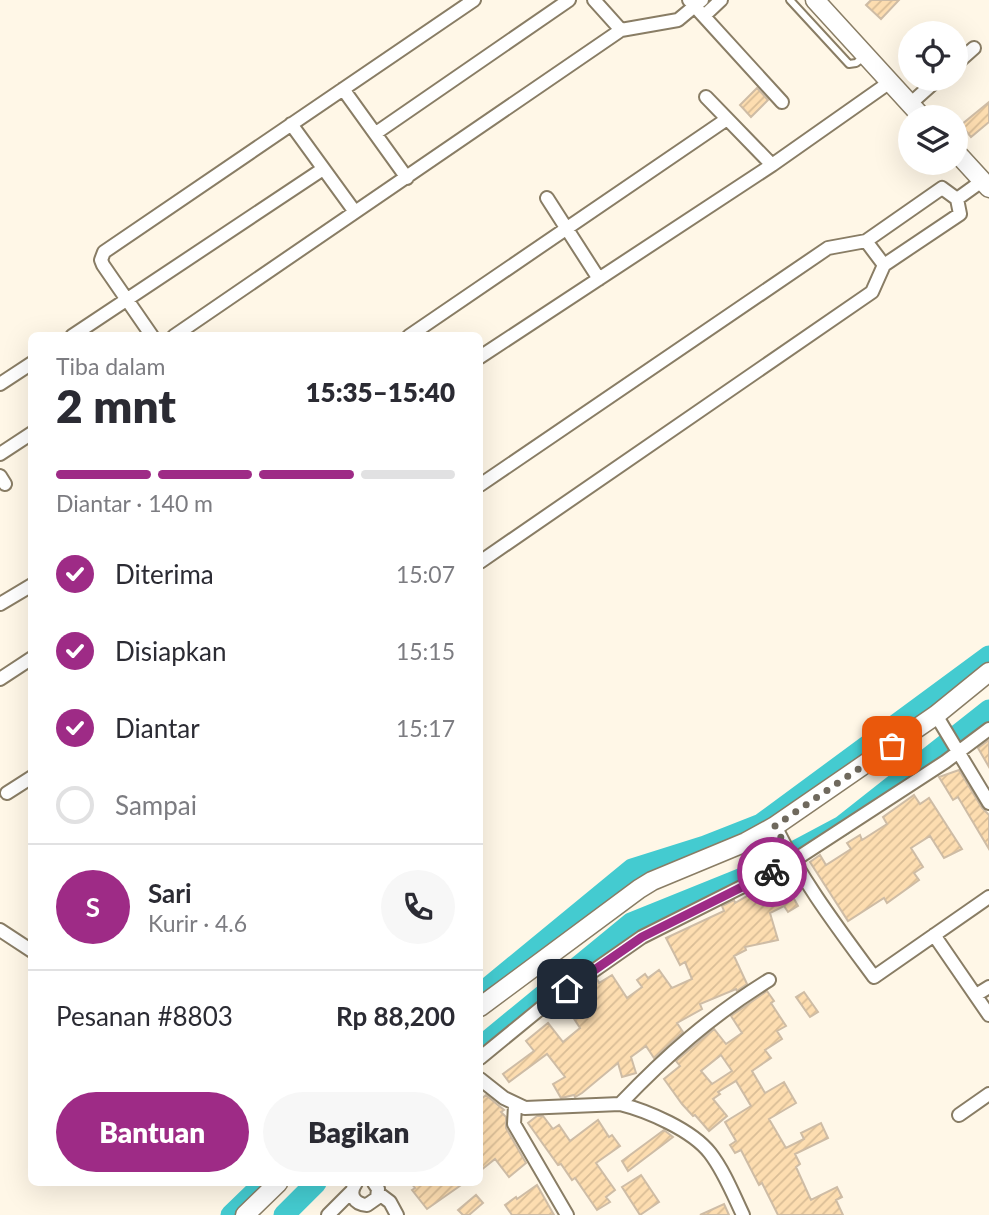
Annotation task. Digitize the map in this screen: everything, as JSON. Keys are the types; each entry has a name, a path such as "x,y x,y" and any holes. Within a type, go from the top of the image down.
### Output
{"street":[{"path":"149,332 103,265 101,260 104,252 474,0"},
{"path":"376,133 569,0"},
{"path":"594,0 621,30"},
{"path":"179,332 621,30 678,20 697,6 721,0"},
{"path":"815,0 911,105"},
{"path":"697,6 782,102"},
{"path":"968,53 974,48"},
{"path":"483,355 772,164 890,82"},
{"path":"343,89 407,178"},
{"path":"706,97 772,164"},
{"path":"415,332 727,119"},
{"path":"290,124 355,212"},
{"path":"957,199 986,184 968,165"},
{"path":"78,332 323,169"},
{"path":"483,483 828,248 866,241 942,188 957,199 960,214 884,265 872,292 483,560"},
{"path":"547,198 598,279"},
{"path":"866,241 884,265"},
{"path":"0,384 28,366"},
{"path":"0,454 28,436"},
{"path":"0,604 28,587"},
{"path":"0,679 28,661"},
{"path":"483,1005 652,881 746,842 778,832 939,721 989,672"},
{"path":"939,721 989,803"},
{"path":"483,1056 546,1004 642,937 791,858 989,729"},
{"path":"8,793 28,780"},
{"path":"778,832 828,917 874,978 989,897"},
{"path":"0,930 28,948"},
{"path":"934,935 988,1011"},
{"path":"620,1104 707,1022 769,980"},
{"path":"976,995 989,987"},
{"path":"483,1081 515,1105 535,1109 620,1104 633,1107 682,1130 708,1151 724,1175 743,1215"},
{"path":"959,1115 989,1094"},
{"path":"515,1105 514,1124 567,1215"},
{"path":"245,1215 275,1186"},
{"path":"354,1187 356,1202 367,1205"},
{"path":"328,1215 354,1187"},
{"path":"356,1215 375,1201 376,1188"},
{"path":"376,1188 390,1202 397,1215"}],"lane":[{"path":"790,0 849,64 856,63 865,56"}],"building":[{"path":"871,0 899,0 881,19 866,5"},
{"path":"757,88 768,100 751,117 740,105"},
{"path":"989,102 989,122 971,137 968,133 968,119"},
{"path":"989,740 989,767 978,748"},
{"path":"959,770 989,815 989,849 958,797 953,800 939,777"},
{"path":"914,795 920,804 929,798 962,849 944,858 930,836 911,848 923,867 914,873 919,880 887,903 884,898 848,921 810,862 820,855 826,865 851,849 847,843 860,835 862,840 887,824 883,817"},
{"path":"769,883 777,898 789,890 798,906 788,912 784,906 770,913 778,940 745,947 746,950 734,956 747,984 737,991 736,989 700,1004 702,1009 677,1023 683,1032 654,1058 646,1046 631,1057 636,1073 622,1077 618,1063 582,1093 575,1097 561,1098 553,1084 565,1077 547,1054 509,1082 503,1074 534,1051 526,1041 548,1023 563,1042 580,1028 569,1011 582,1002 576,993 597,979 599,983 612,975 627,998 642,987 637,980 645,974 648,978 659,970 672,988 692,979 685,962 680,965 666,938 724,911 722,906 734,900 735,903"},
{"path":"767,991 774,1001 771,1003 786,1026 777,1031 782,1039 765,1050 771,1058 752,1071 765,1093 784,1082 796,1103 769,1119 786,1148 804,1139 801,1133 821,1123 828,1138 795,1154 800,1164 796,1167 811,1200 837,1187 842,1197 836,1200 843,1215 778,1215 741,1150 735,1153 730,1145 736,1141 725,1122 751,1106 736,1081 718,1092 720,1094 713,1099 727,1116 709,1131 682,1104 664,1079 680,1066 676,1061 714,1029 726,1044 742,1033 731,1016","holes":["721,1055 732,1071 712,1084 701,1071"]},
{"path":"804,992 818,1012 810,1017 796,997"},
{"path":"486,1095 504,1110 501,1112 506,1117 506,1128 526,1163 509,1177 495,1159 483,1169 483,1098"},
{"path":"537,1116 543,1116 553,1129 559,1125 570,1141 598,1120 609,1137 612,1135 620,1146 596,1163 615,1190 606,1197 610,1202 597,1210 575,1178 572,1180 561,1164 558,1165 528,1123"},
{"path":"664,1130 673,1137 628,1171 622,1161"},
{"path":"641,1175 659,1202 640,1215 622,1187"},
{"path":"537,1185 554,1215 512,1215 505,1205"},
{"path":"413,1186 460,1186 427,1209 412,1190 415,1188"},
{"path":"476,1195 483,1203 469,1215 463,1215 458,1210"},
{"path":"724,1204 729,1215 700,1215"}],"waterway":[{"path":"483,992 632,869 705,846 761,824 989,656"},
{"path":"483,1045 631,923 750,875 842,826 989,710"},
{"path":"231,1215 261,1186"},
{"path":"284,1215 313,1186"}],"way so far":[{"path":"772,872 793,861 775,826 892,746"}],"route":[{"path":"567,989 642,937 772,872"}]}
